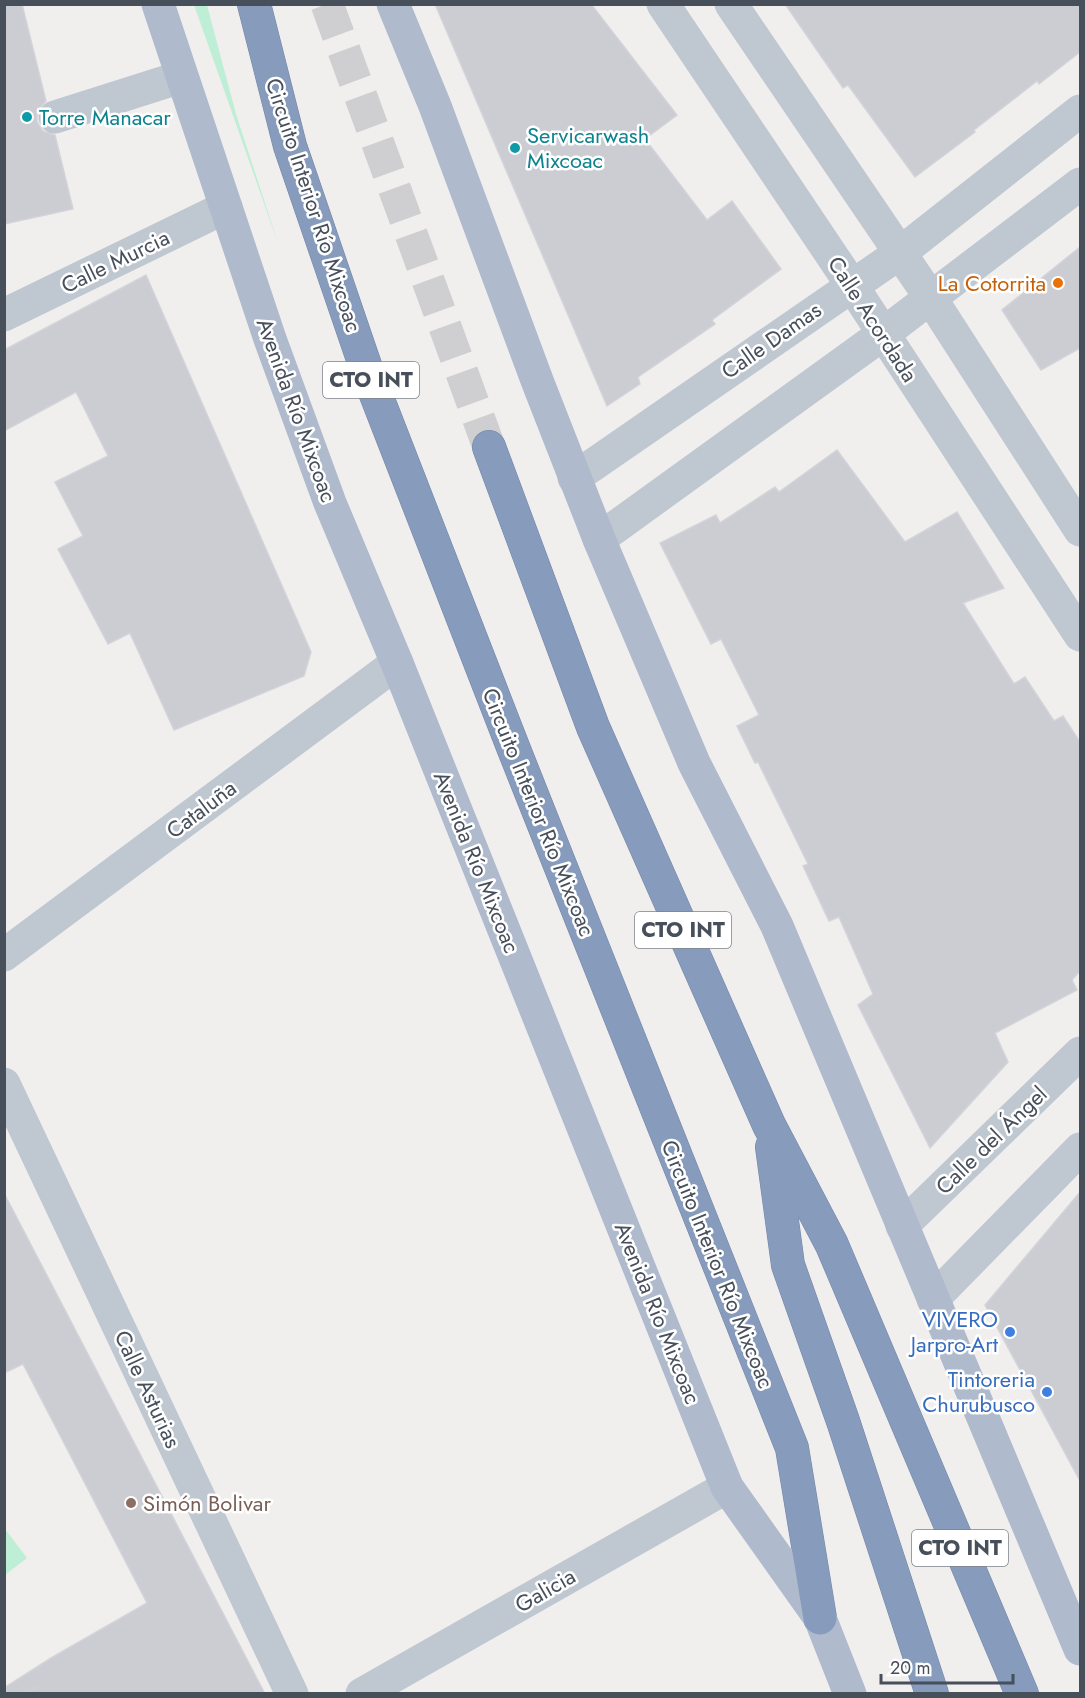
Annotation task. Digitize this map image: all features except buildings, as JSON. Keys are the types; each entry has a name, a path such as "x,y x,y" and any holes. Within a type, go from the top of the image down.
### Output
{"highway":[{"name":"Circuito Interior Río Mixcoac","path":"254,4 290,146 369,374 513,747 792,1448 820,1618"},
{"name":"CTO INT","path":"489,447 593,727 769,1125 832,1245 1022,1694"},
{"path":"769,1125 788,1265 843,1421 932,1694"}],"main road":[{"name":"Avenida Río Mixcoac","path":"158,4 181,77 330,503 397,663 727,1487 820,1618 850,1694"},
{"name":"CTO INT","path":"393,4 435,106 599,539 694,763 777,926 1080,1649"}],"street":[{"name":"Calle Acordada","path":"663,4 851,284 1080,635"},
{"path":"731,4 930,297 1080,530"},
{"path":"55,117 181,77"},
{"name":"Calle Damas","path":"574,478 851,284 900,253 1080,111"},
{"path":"599,539 883,334 1080,184"},
{"name":"Calle Murcia","path":"4,315 226,207"},
{"name":"Cataluña","path":"4,955 397,663"},
{"name":"Calle del Ángel","path":"902,1226 1080,1053"},
{"name":"Calle Asturias","path":"4,1084 292,1694"},
{"path":"933,1299 1080,1149"},
{"name":"Galicia","path":"362,1694 727,1487"}],"green space":[{"path":"194,5 207,5 236,114 279,246"},
{"path":"5,1529 27,1558 5,1575"}],"tunnel":[{"path":"327,4 489,447"}],"place":[{"name":"Torre Manacar","path":"27,117"},
{"name":"Servicarwash Mixcoac","path":"515,148"},
{"name":"La Cotorrita","path":"1058,283"},
{"name":"VIVERO Jarpro-Art","path":"1010,1332"},
{"name":"Tintoreria Churubusco","path":"1047,1392"},
{"name":"Simón Bolivar","path":"131,1503"}]}
